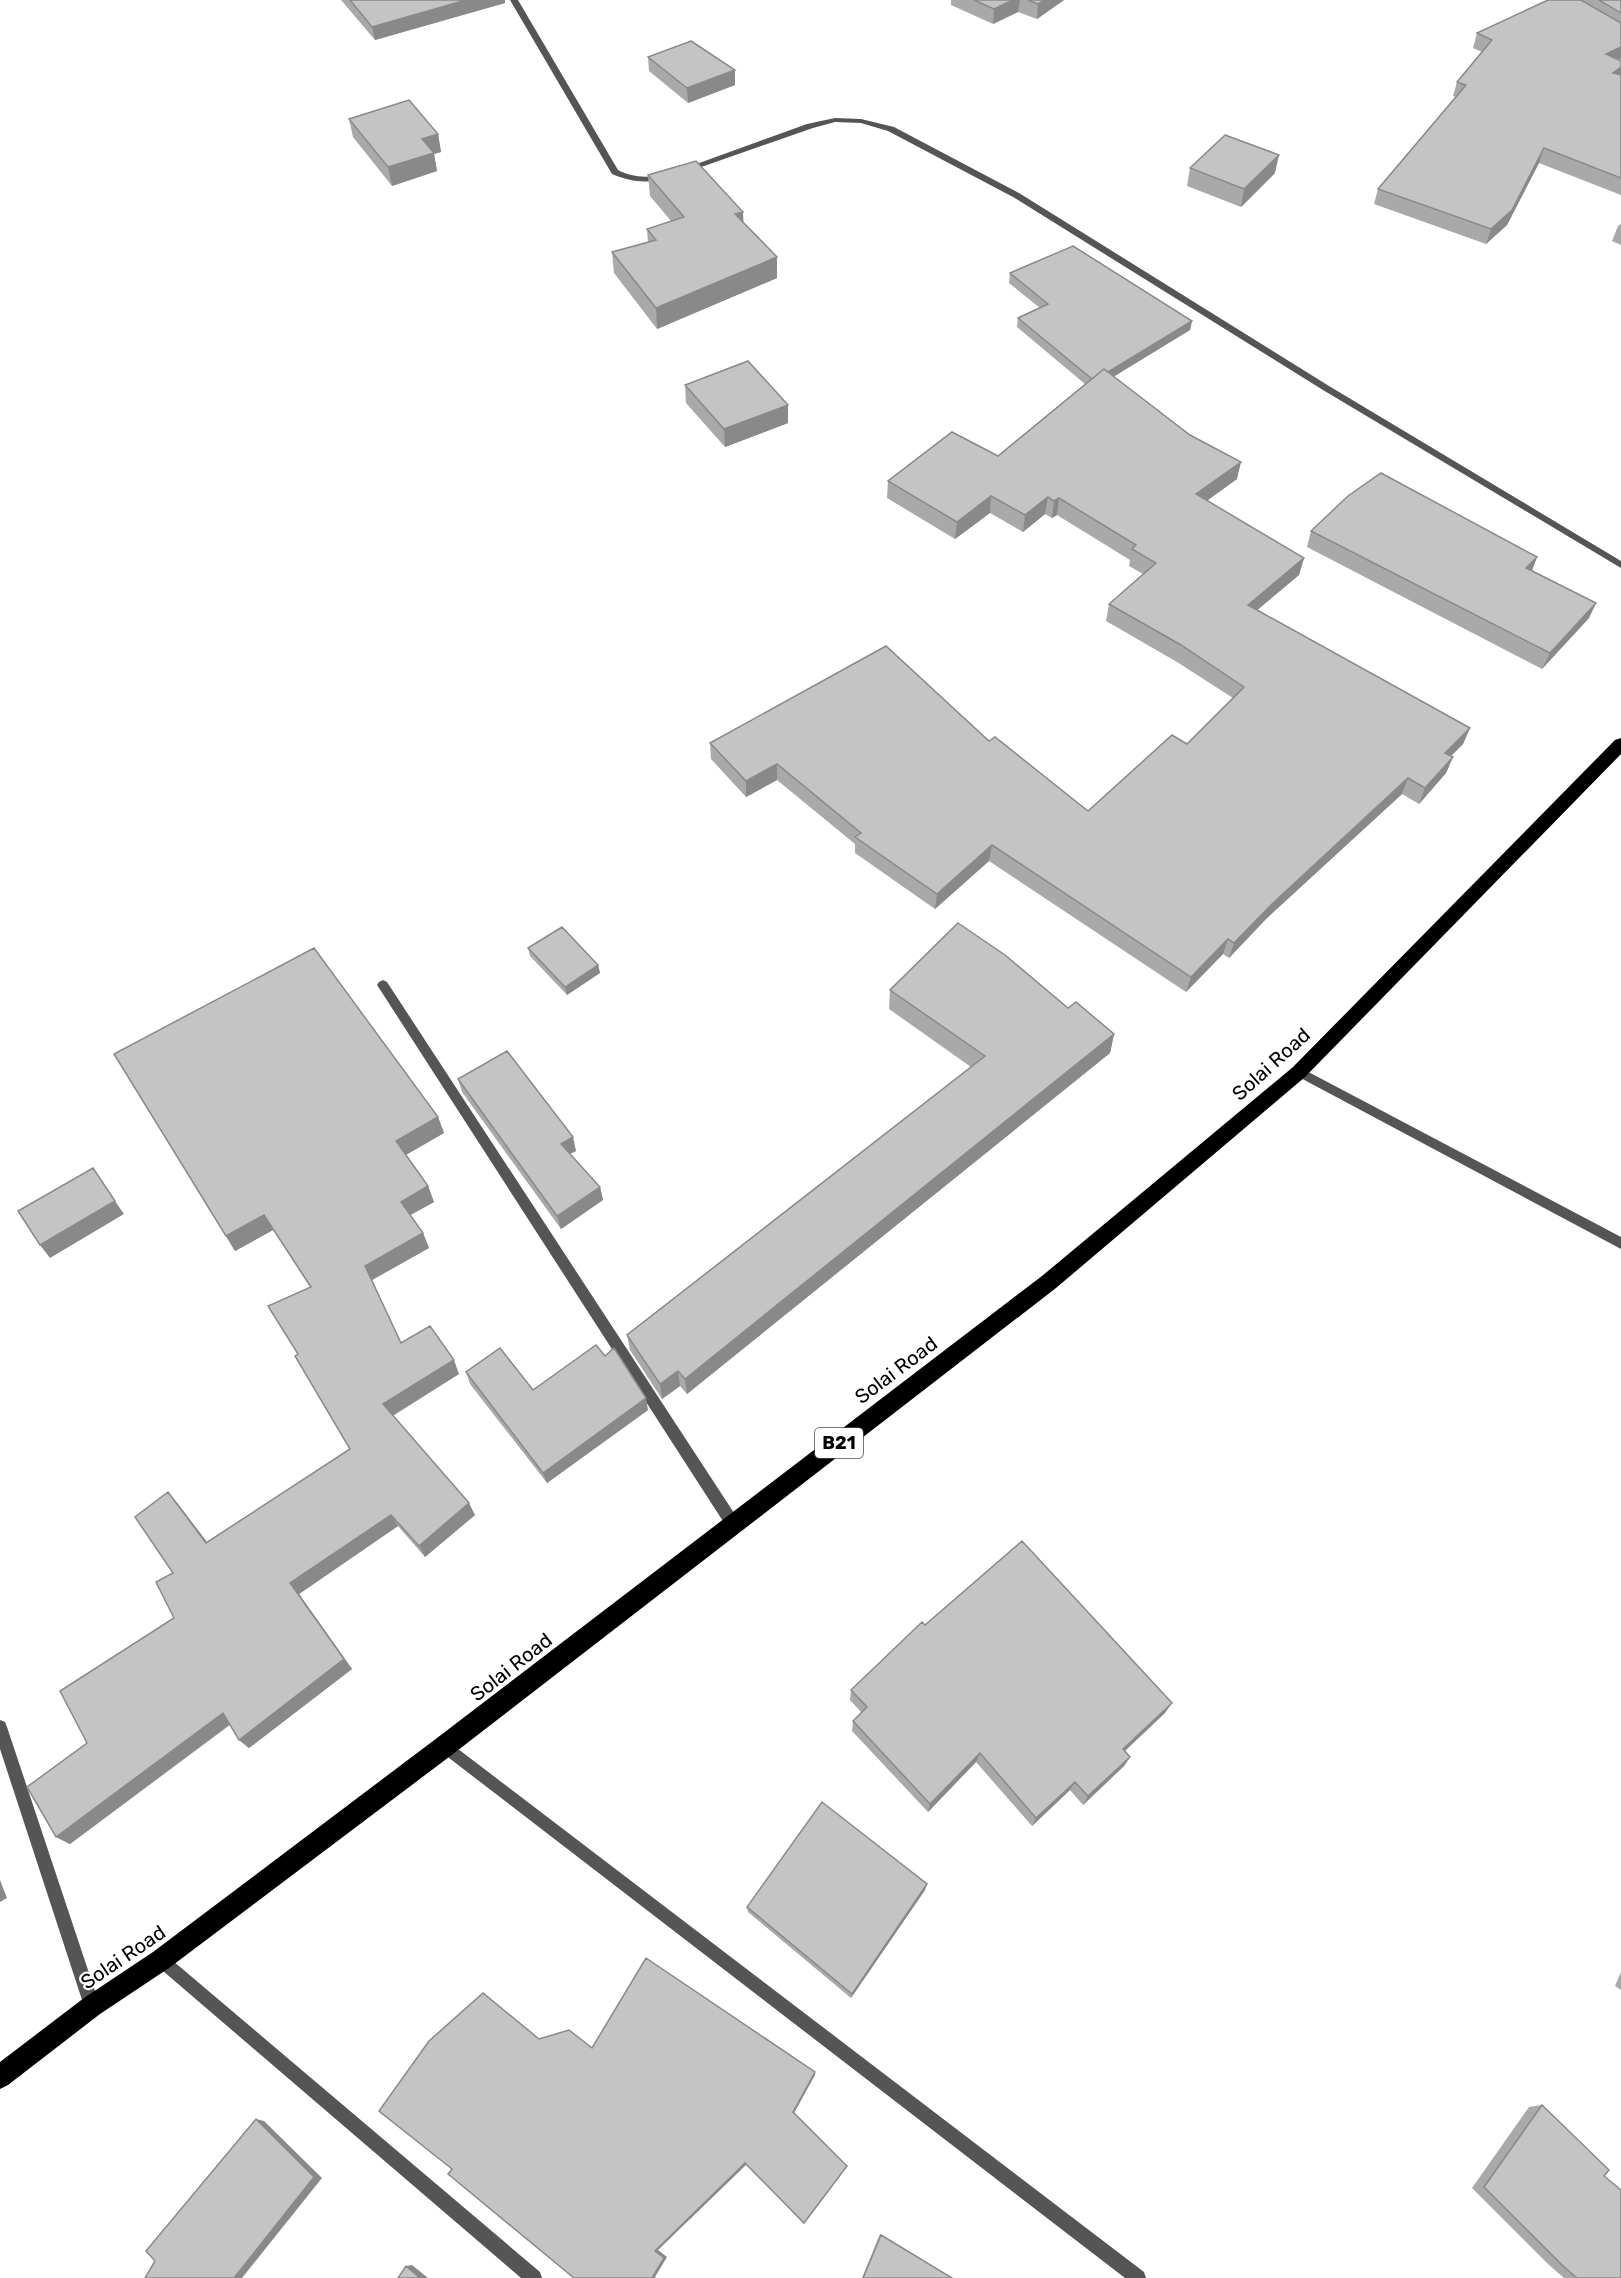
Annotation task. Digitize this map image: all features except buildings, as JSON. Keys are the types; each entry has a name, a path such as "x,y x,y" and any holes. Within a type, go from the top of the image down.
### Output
{"highway":[{"name":"Solai Road","path":"0,2077 92,2006 161,1960 446,1746 1049,1282 1299,1072 1621,744"}],"street":[{"path":"514,0 615,172 642,181 656,180 810,126 835,120 861,122 891,129 1016,195 1326,388 1621,565"},
{"path":"382,986 733,1524"},
{"path":"1299,1072 1621,1243"},
{"path":"0,1727 92,2006"},
{"path":"446,1746 1138,2278"},
{"path":"161,1960 534,2278"}]}
